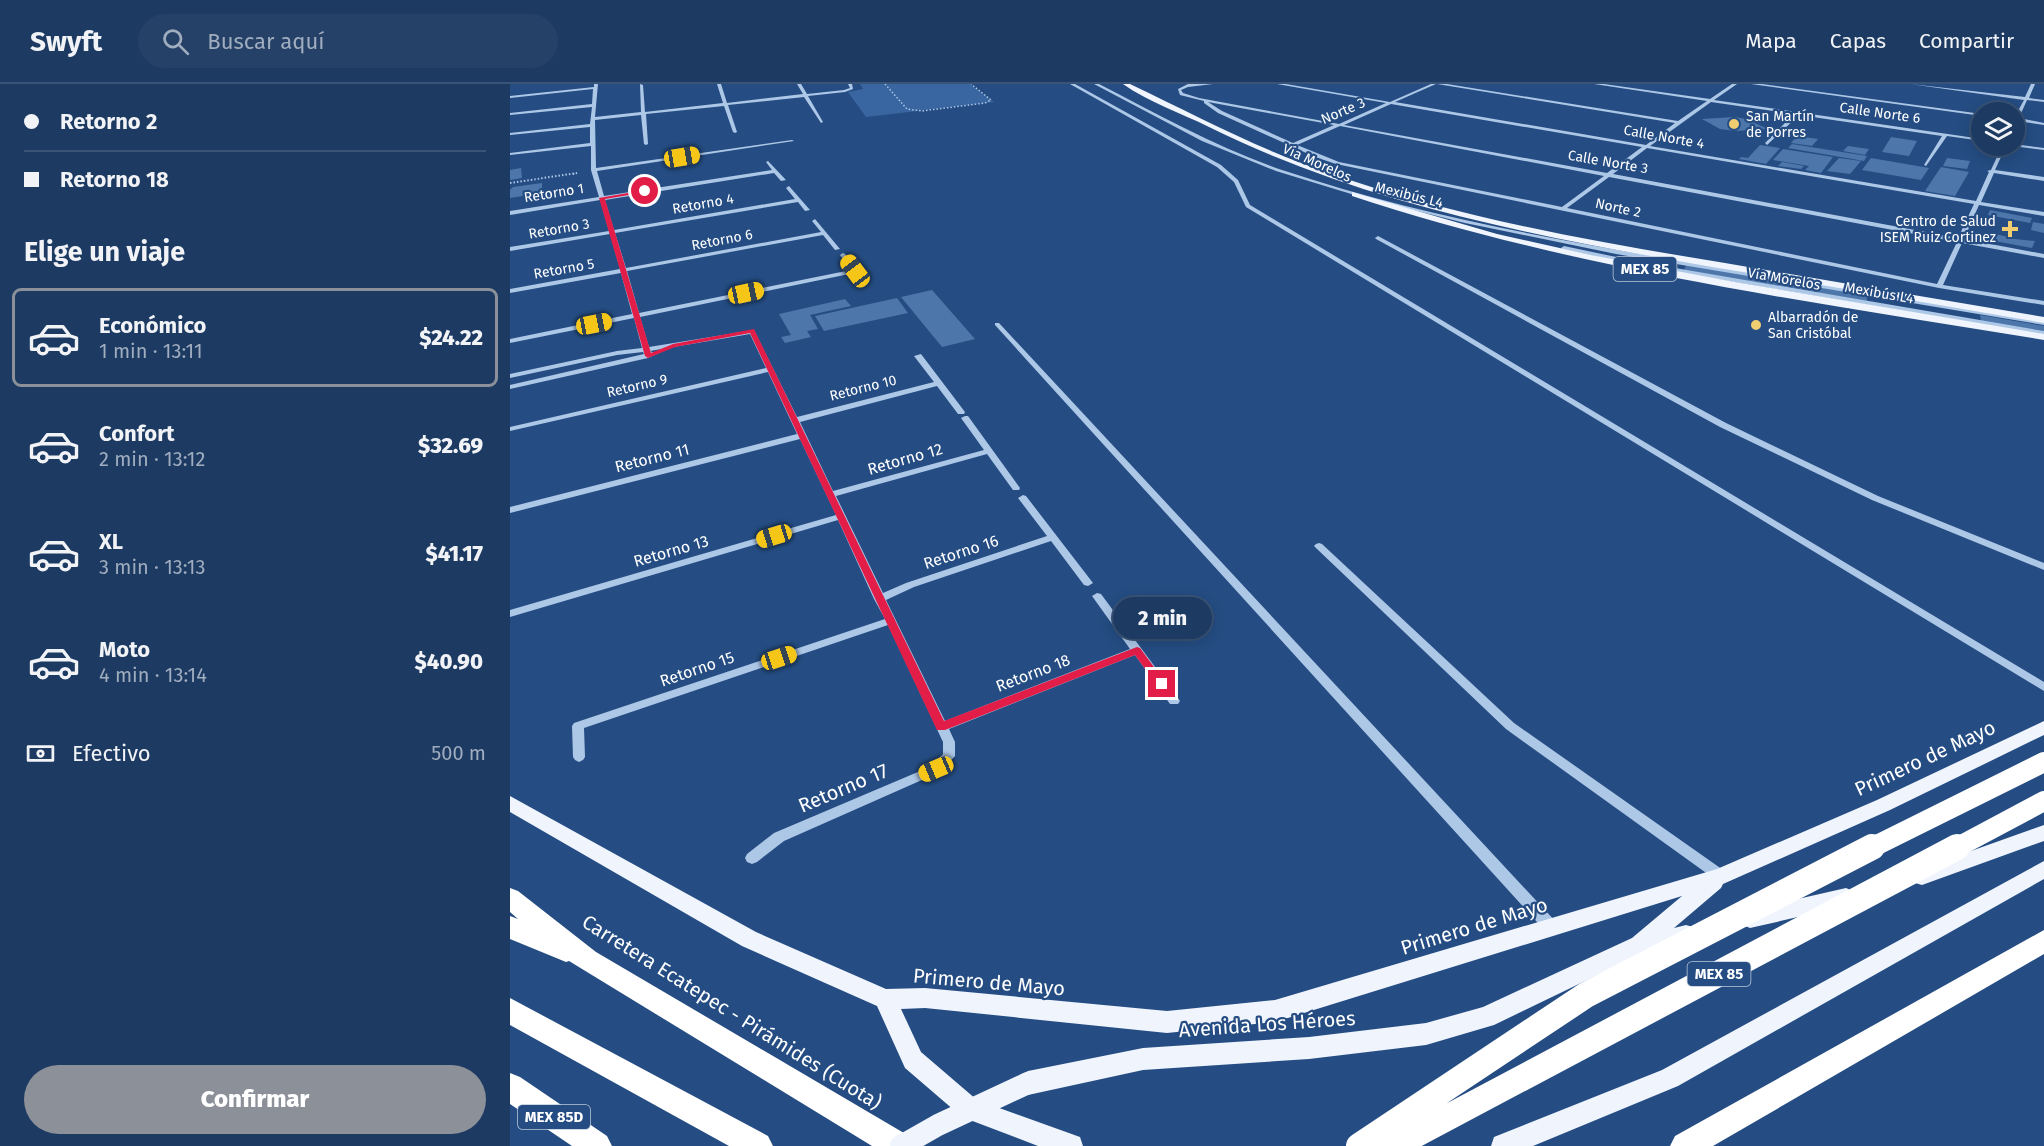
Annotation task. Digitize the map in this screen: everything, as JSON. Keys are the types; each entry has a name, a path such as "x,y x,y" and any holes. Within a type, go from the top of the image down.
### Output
{"highway":[{"path":"1359,1146 1586,995 1852,856 2044,762"},
{"name":"MEX 85","path":"1394,1146 2044,801"},
{"name":"Carretera Ecatepec - Pirámides (Cuota)","path":"510,898 586,960 900,1146"},
{"path":"510,927 586,960"},
{"path":"1685,1146 2044,941"},
{"path":"510,1011 758,1146"},
{"name":"MEX 85D","path":"510,1087 597,1146"}],"main road":[{"name":"MEX 85","path":"1126,84 1260,150"},
{"name":"Vía Morelos","path":"1260,150 1280,162 1342,189 1406,212 1490,235 1609,263 2044,335"},
{"name":"Vía Morelos","path":"1260,150 1324,174 1426,205 1511,227 1624,249 2044,321"},
{"name":"Primero de Mayo","path":"510,802 749,939 885,999 925,998 1167,1022 1275,1011 1720,876 1788,848 1948,775 2044,727"},
{"path":"1636,946 1907,882 2044,834"},
{"path":"1503,1146 1670,1078 2044,869"},
{"path":"1636,946 1720,876"},
{"name":"Avenida Los Héroes","path":"900,1146 938,1125 1028,1083 1088,1069 1143,1059 1309,1048 1426,1034 1486,1017 1636,946"},
{"path":"885,999 914,1060 970,1109 1071,1146"}],"street":[{"path":"719,84 735,132"},
{"path":"799,84 821,122"},
{"path":"1072,84 1219,166 1236,181 1248,206 2044,687"},
{"name":"Mexibús L4","path":"1096,84 1204,140 1278,170 1465,221 1616,252 2044,321"},
{"name":"Mexibús L4","path":"1109,84 1212,138 1211,141"},
{"path":"1189,85 1211,84"},
{"name":"Calle Norte 4","path":"1280,84 2044,214"},
{"name":"Norte 3","path":"1293,145 1434,84"},
{"path":"1440,84 1679,122"},
{"name":"Calle Norte 6","path":"1596,84 1971,139"},
{"path":"1563,209 1679,122 1735,84"},
{"path":"1753,84 1971,114"},
{"path":"1912,84 2044,101"},
{"path":"2024,102 2033,84"},
{"path":"641,85 646,144"},
{"name":"Calle Norte 3","path":"1189,85 1179,90 1180,94 2044,256"},
{"path":"510,97 596,86 592,122 594,170 648,356"},
{"path":"510,134 642,113 804,95 850,87"},
{"name":"Norte 2","path":"1199,99 1220,112 1338,164 1939,286 2044,303"},
{"path":"510,114 594,105"},
{"path":"1767,144 1798,113"},
{"path":"2025,122 2044,124"},
{"path":"1926,165 1945,135"},
{"path":"594,170 792,141"},
{"path":"510,154 592,144"},
{"path":"2025,146 2044,149"},
{"path":"1939,286 1998,156"},
{"path":"768,162 783,180"},
{"name":"Retorno 1","path":"510,213 775,171"},
{"path":"1990,171 2044,179"},
{"path":"789,188 807,210"},
{"name":"Retorno 4","path":"612,232 799,200"},
{"path":"815,221 837,249"},
{"name":"Mexibús L4","path":"1465,221 1470,225 1491,231 1591,255 2044,335"},
{"name":"Retorno 3","path":"510,249 612,232"},
{"name":"Retorno 6","path":"623,271 825,233"},
{"path":"1378,238 1723,425 1875,498 2044,567"},
{"path":"843,255 862,280"},
{"name":"Retorno 5","path":"510,291 623,271"},
{"path":"510,341 855,271"},
{"path":"997,324 1552,928"},
{"path":"510,376 645,347 673,346 752,331 941,727"},
{"path":"510,387 648,356 673,346"},
{"path":"918,356 1016,488"},
{"name":"Retorno 9","path":"510,429 770,369"},
{"name":"Retorno 10","path":"794,421 939,383"},
{"name":"Retorno 11","path":"510,510 801,436"},
{"name":"Retorno 12","path":"830,495 988,451"},
{"path":"1023,498 1088,584"},
{"name":"Retorno 13","path":"510,614 840,517"},
{"name":"Retorno 16","path":"879,599 910,585 1053,537"},
{"path":"1319,546 1510,726 1720,876"},
{"path":"1097,596 1174,702"},
{"name":"Retorno 15","path":"579,757 578,726 890,621"},
{"name":"Retorno 18","path":"941,727 1137,650"},
{"name":"Retorno 17","path":"752,858 779,837 936,769 949,756 949,742 941,727"}],"path":[{"path":"885,84 907,109 922,111 985,103 991,100 971,84"},
{"path":"510,183 594,170"}],"shaded area":[{"path":"860,84 970,84 994,102 866,117 848,92 863,89"}],"building":[{"name":"San Martín de Porres","path":"1735,117 1746,119 1768,129 1735,131 1720,129 1702,119"},
{"path":"1797,136 1818,139 1812,146 1791,143"},
{"path":"1891,137 1917,141 1909,156 1882,152"},
{"path":"1792,144 1867,156 1864,161 1788,148"},
{"path":"1760,145 1780,148 1766,164 1739,159 1748,158"},
{"path":"1848,146 1869,149 1865,155 1843,151"},
{"path":"1783,149 1833,157 1821,173 1805,170 1809,166 1773,160"},
{"path":"1839,158 1861,161 1850,174 1827,171"},
{"path":"1871,158 1929,168 1921,180 1862,170"},
{"path":"1947,158 1970,161 1967,169 1943,166"},
{"path":"1782,162 1804,166 1801,169 1778,166"},
{"path":"1941,167 1969,172 1955,196 1925,191"},
{"path":"521,168 522,178 510,180 510,170"},
{"path":"542,183 542,193 510,198 510,190 513,187"},
{"path":"1990,210 2032,218 2030,223 1988,215"},
{"path":"2033,222 2044,224 2044,233 2031,230"},
{"path":"1992,233 2035,241 2032,248 1989,240"},
{"path":"1686,265 1867,295 1867,301 1684,270"},
{"path":"932,290 975,339 942,347 901,297"},
{"path":"897,298 908,313 824,331 815,316"},
{"path":"845,299 851,306 810,315 818,329 807,331 811,337 785,343 781,337 791,335 779,314"},
{"path":"1980,315 2044,326 2044,331 1981,321"}],"place":[{"name":"San Martín de Porres","path":"1734,124"},
{"name":"Centro de Salud ISEM Ruiz Cortinez","path":"2010,229"},
{"name":"Albarradón de San Cristóbal","path":"1756,325"}],"route":[{"path":"645,191 602,198 648,356 673,346 752,331 941,727 1137,650 1162,684"}]}
